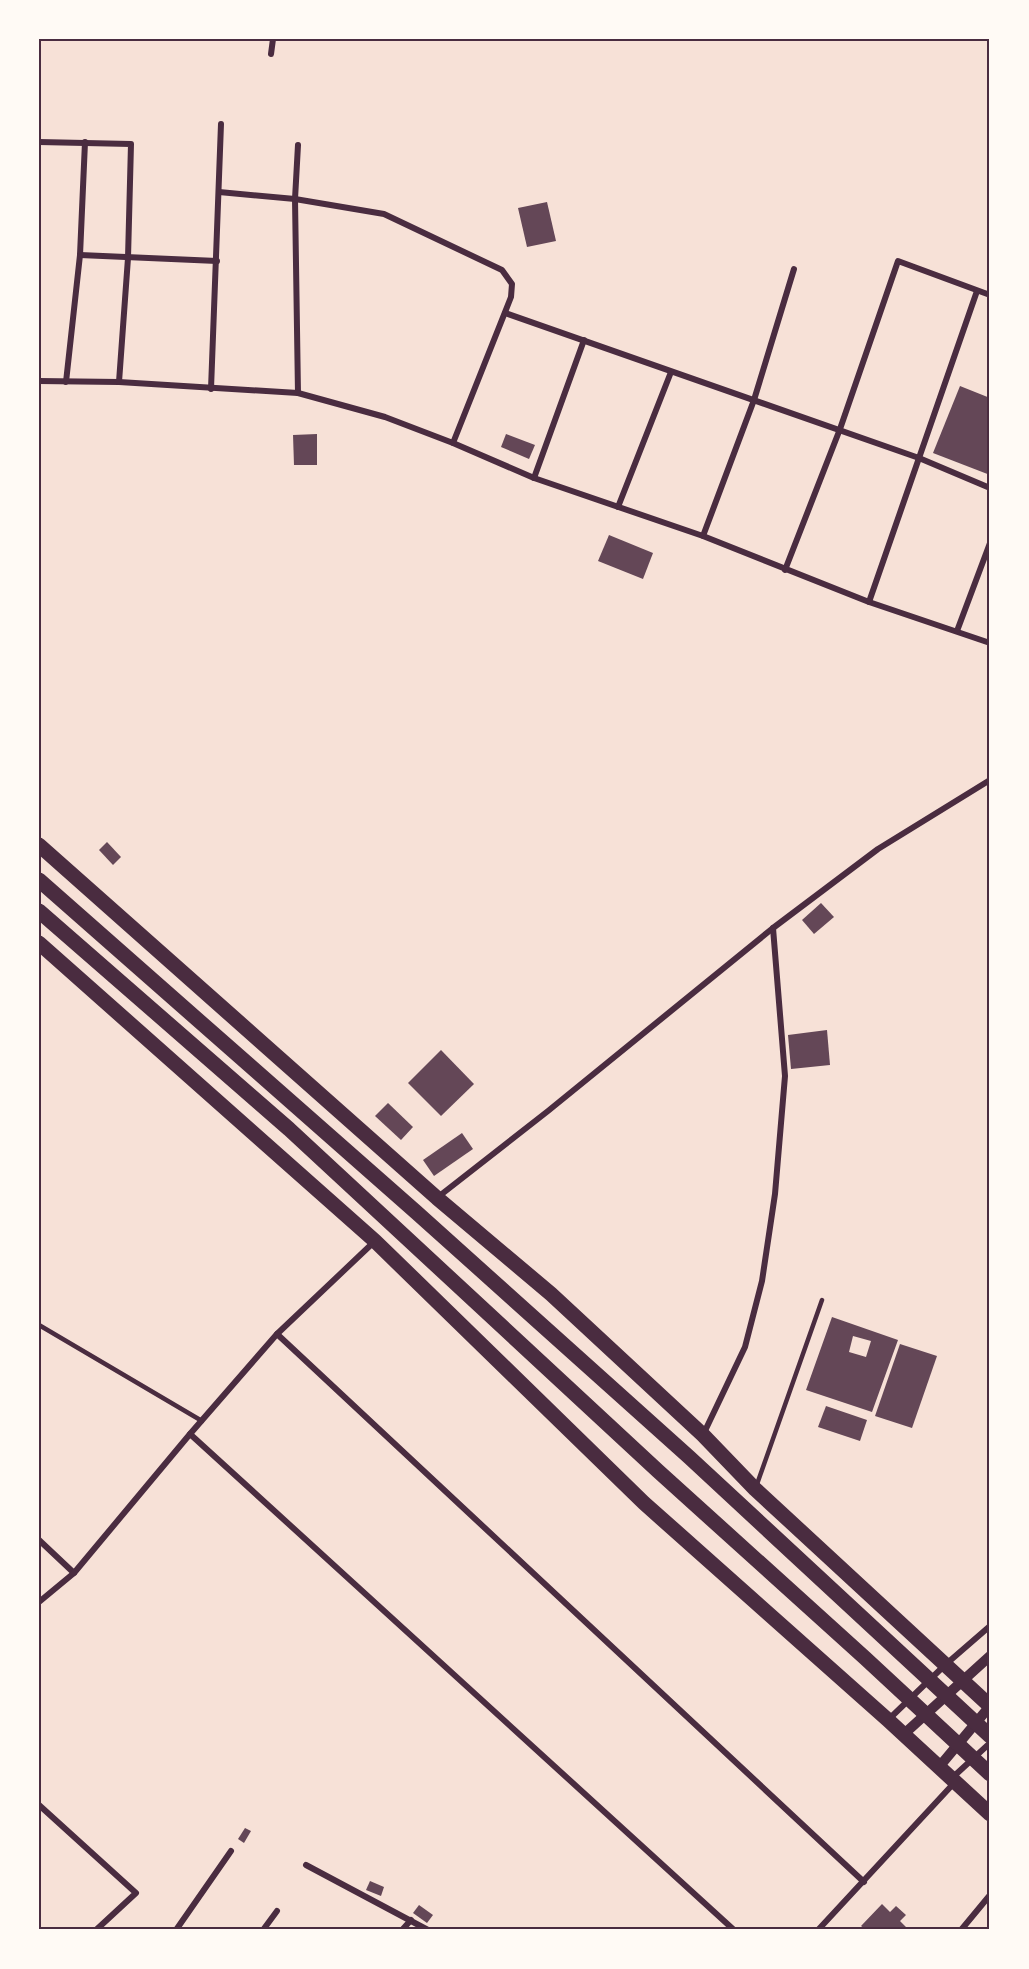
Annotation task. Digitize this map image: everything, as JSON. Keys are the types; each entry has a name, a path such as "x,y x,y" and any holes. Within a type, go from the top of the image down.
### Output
{"main road":[{"path":"39,845 437,1198 551,1294 703,1435 755,1489 990,1706"},
{"path":"39,880 681,1449 990,1736"},
{"path":"39,910 289,1129 990,1774"},
{"path":"39,943 375,1241 644,1503 904,1734 990,1814"}],"street":[{"path":"271,54 273,39"},
{"path":"211,389 221,124"},
{"path":"39,142 131,144 128,258 119,382"},
{"path":"66,382 80,255 85,142"},
{"path":"298,146 296,199 298,393"},
{"path":"219,192 296,199 384,214 502,270 512,284 511,297 453,443"},
{"path":"80,255 217,261"},
{"path":"786,570 840,429 898,261 990,296"},
{"path":"703,536 754,400 794,269"},
{"path":"869,602 977,291"},
{"path":"505,313 840,429 919,458 990,488"},
{"path":"534,478 584,340"},
{"path":"618,507 671,372"},
{"path":"39,381 119,382 298,393 385,417 534,478 703,536 869,602 990,644"},
{"path":"957,631 990,543"},
{"path":"437,1198 557,1104 773,928 878,849 990,780"},
{"path":"703,1435 745,1347 762,1281 775,1194 785,1076 773,928"},
{"path":"39,1602 74,1573 277,1334 375,1241"},
{"path":"277,1334 864,1882"},
{"path":"190,1434 734,1930"},
{"path":"39,1540 74,1573"},
{"path":"888,1720 945,1665 990,1626"},
{"path":"904,1734 990,1656"},
{"path":"939,1767 990,1706"},
{"path":"818,1930 990,1743"},
{"path":"39,1804 136,1893 96,1930"},
{"path":"176,1930 231,1851"},
{"path":"306,1865 428,1930"},
{"path":"961,1930 990,1895"},
{"path":"263,1930 277,1911"},
{"path":"402,1930 411,1920"}],"lane":[{"path":"755,1489 822,1300"},
{"path":"39,1325 202,1421"}],"building":[{"path":"547,202 556,241 527,247 518,208"},
{"path":"960,386 990,398 990,475 933,453"},
{"path":"317,434 317,465 294,465 293,435"},
{"path":"506,434 535,445 529,459 501,447"},
{"path":"609,535 653,553 643,579 598,561"},
{"path":"107,842 121,857 113,865 99,850"},
{"path":"821,903 834,917 814,934 802,920"},
{"path":"827,1030 830,1065 791,1069 788,1035"},
{"path":"441,1050 474,1084 441,1116 408,1083"},
{"path":"388,1103 413,1127 401,1140 375,1116"},
{"path":"462,1133 473,1149 434,1176 423,1160"},
{"path":"832,1317 898,1340 872,1412 806,1390","holes":["853,1336 871,1341 866,1357 849,1352"]},
{"path":"900,1344 937,1356 912,1428 875,1416"},
{"path":"826,1406 867,1420 860,1441 818,1427"},
{"path":"245,1828 251,1831 244,1843 238,1839"},
{"path":"370,1881 384,1887 381,1896 366,1890"},
{"path":"882,1904 890,1912 896,1906 906,1915 900,1921 907,1928 905,1930 866,1930 861,1926"},
{"path":"419,1905 433,1915 427,1923 413,1913"}]}
